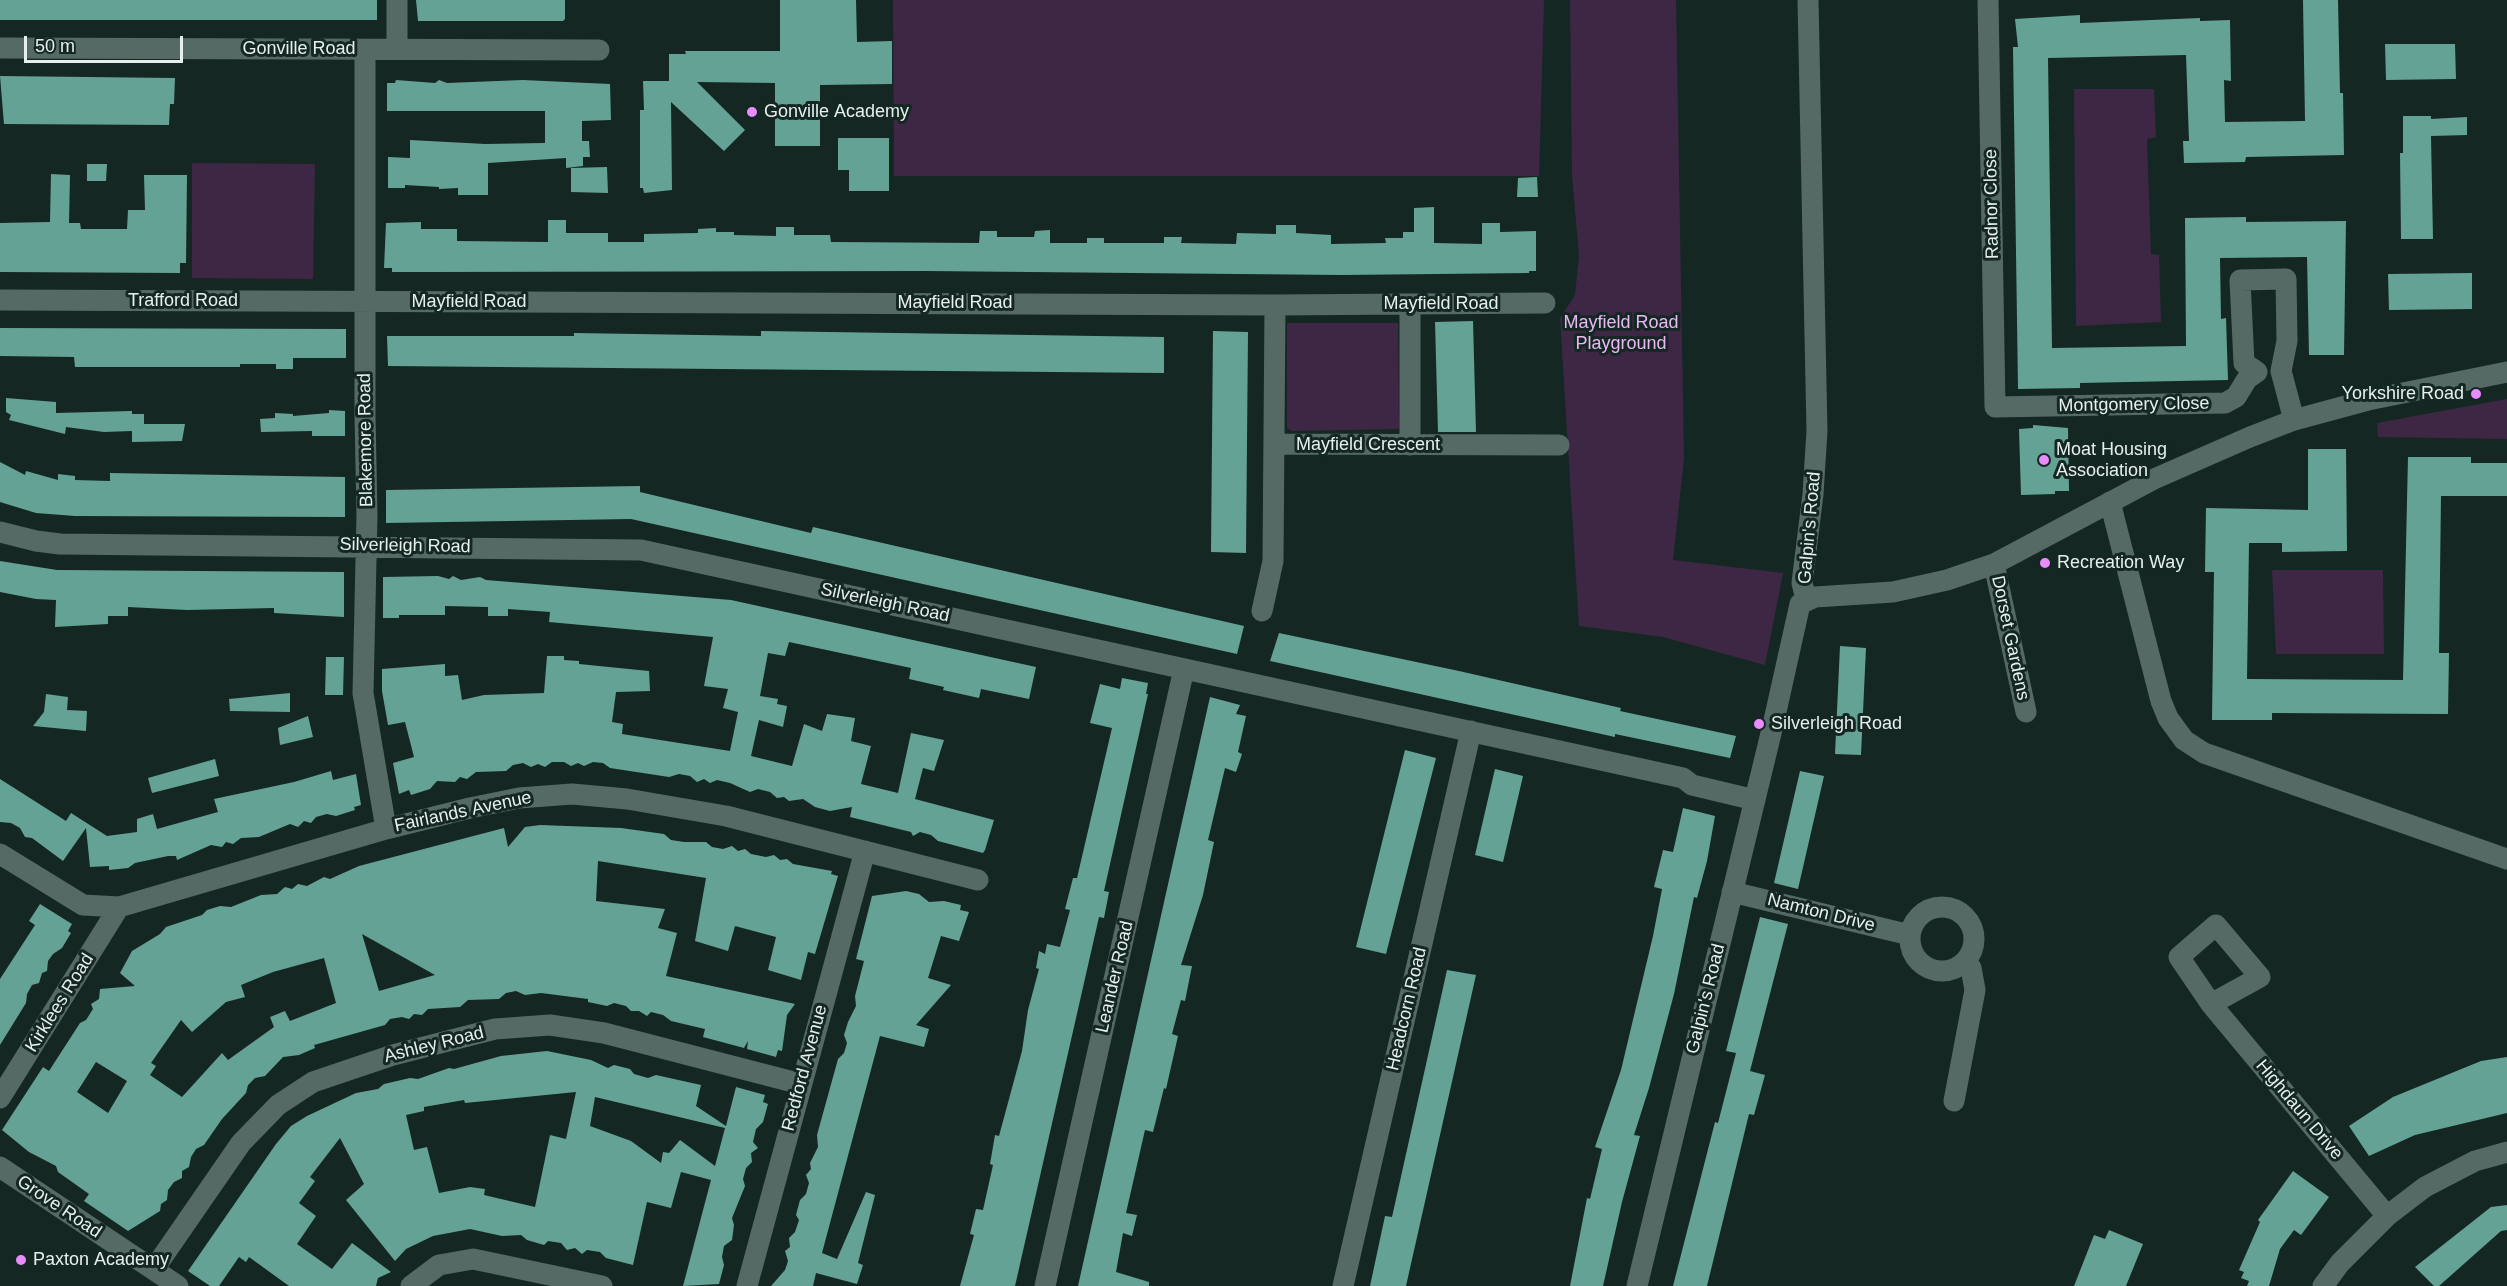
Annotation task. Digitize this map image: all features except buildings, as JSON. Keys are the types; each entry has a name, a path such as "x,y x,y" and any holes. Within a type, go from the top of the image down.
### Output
{"street":[{"path":"397,0 397,49"},
{"name":"Galpin's Road","path":"1637,1286 1755,800 1797,611 1806,599 1802,583 1813,495 1817,431 1808,0"},
{"name":"Radnor Close","path":"1988,0 1995,407"},
{"name":"Gonville Road","path":"0,48 599,50"},
{"name":"Blakemore Road","path":"365,50 363,94 367,515 363,693 386,829"},
{"path":"2281,371 2258,372 2244,363 2240,280 2286,279 2287,341 2281,371 2294,420"},
{"name":"Trafford Road","path":"0,300 366,302"},
{"name":"Mayfield Road","path":"366,302 1275,305 1545,303"},
{"path":"1410,304 1410,446"},
{"path":"1274,444 1275,305"},
{"name":"Montgomery Close","path":"1995,407 2218,404 2232,400 2247,379 2258,372"},
{"path":"1806,599 1918,587 1994,564 2195,459 2294,420 2414,389 2507,372"},
{"name":"Mayfield Crescent","path":"1262,611 1273,561 1274,444 1559,445"},
{"path":"2110,502 2161,701 2168,718 2184,740 2204,753 2507,859"},
{"name":"Silverleigh Road","path":"0,532 60,544 366,545 641,550 1185,669 1250,672 1471,731 1683,778 1692,785 1755,800"},
{"name":"Dorset Gardens","path":"1994,564 2026,712"},
{"name":"Leander Road","path":"1045,1286 1185,669"},
{"name":"Headcorn Road","path":"1343,1286 1471,731"},
{"name":"Fairlands Avenue","path":"0,854 83,905 119,907 386,829 493,803 572,794 627,799 726,816 978,880"},
{"name":"Redford Avenue","path":"747,1286 865,851"},
{"name":"Namton Drive","path":"1732,892 1910,935"},
{"name":"Kirklees Road","path":"0,1098 119,907"},
{"path":"1937,908 1957,911 1971,926 1974,937 1973,947 1966,961 1953,969 1932,970 1916,957 1910,935 1918,918 1927,911 1937,908"},
{"path":"1954,1101 1976,990 1971,968 1966,961"},
{"name":"Highdaun Drive","path":"2211,1004 2387,1216"},
{"name":"Ashley Road","path":"154,1269 241,1143 278,1105 313,1082 344,1069 495,1029 550,1025 604,1033 801,1084"},
{"path":"2323,1286 2340,1263 2387,1216 2425,1187 2475,1161 2507,1152"},
{"name":"Grove Road","path":"0,1167 178,1286"},
{"path":"411,1286 439,1265 473,1258 602,1286"}],"green space":[{"path":"893,0 1544,0 1539,176 894,176"},
{"name":"Mayfield Road Playground","path":"1570,0 1676,0 1684,458 1673,560 1783,573 1765,665 1663,637 1579,626 1560,318 1575,295 1579,255 1572,175"},
{"path":"2074,89 2154,89 2156,137 2147,139 2151,254 2159,255 2161,322 2076,326"},
{"path":"192,163 315,164 313,279 192,278"},
{"path":"1287,323 1398,323 1399,429 1292,431 1287,428"},
{"path":"2507,399 2507,439 2378,437 2377,423"},
{"path":"2272,570 2383,570 2384,654 2276,654"}],"place":[{"name":"Gonville Academy","path":"752,112"},
{"name":"Yorkshire Road","path":"2476,394"},
{"name":"Moat Housing Association","path":"2044,460"},
{"name":"Recreation Way","path":"2045,563"},
{"name":"Silverleigh Road","path":"1759,724"},
{"name":"Paxton Academy","path":"21,1260"}]}
